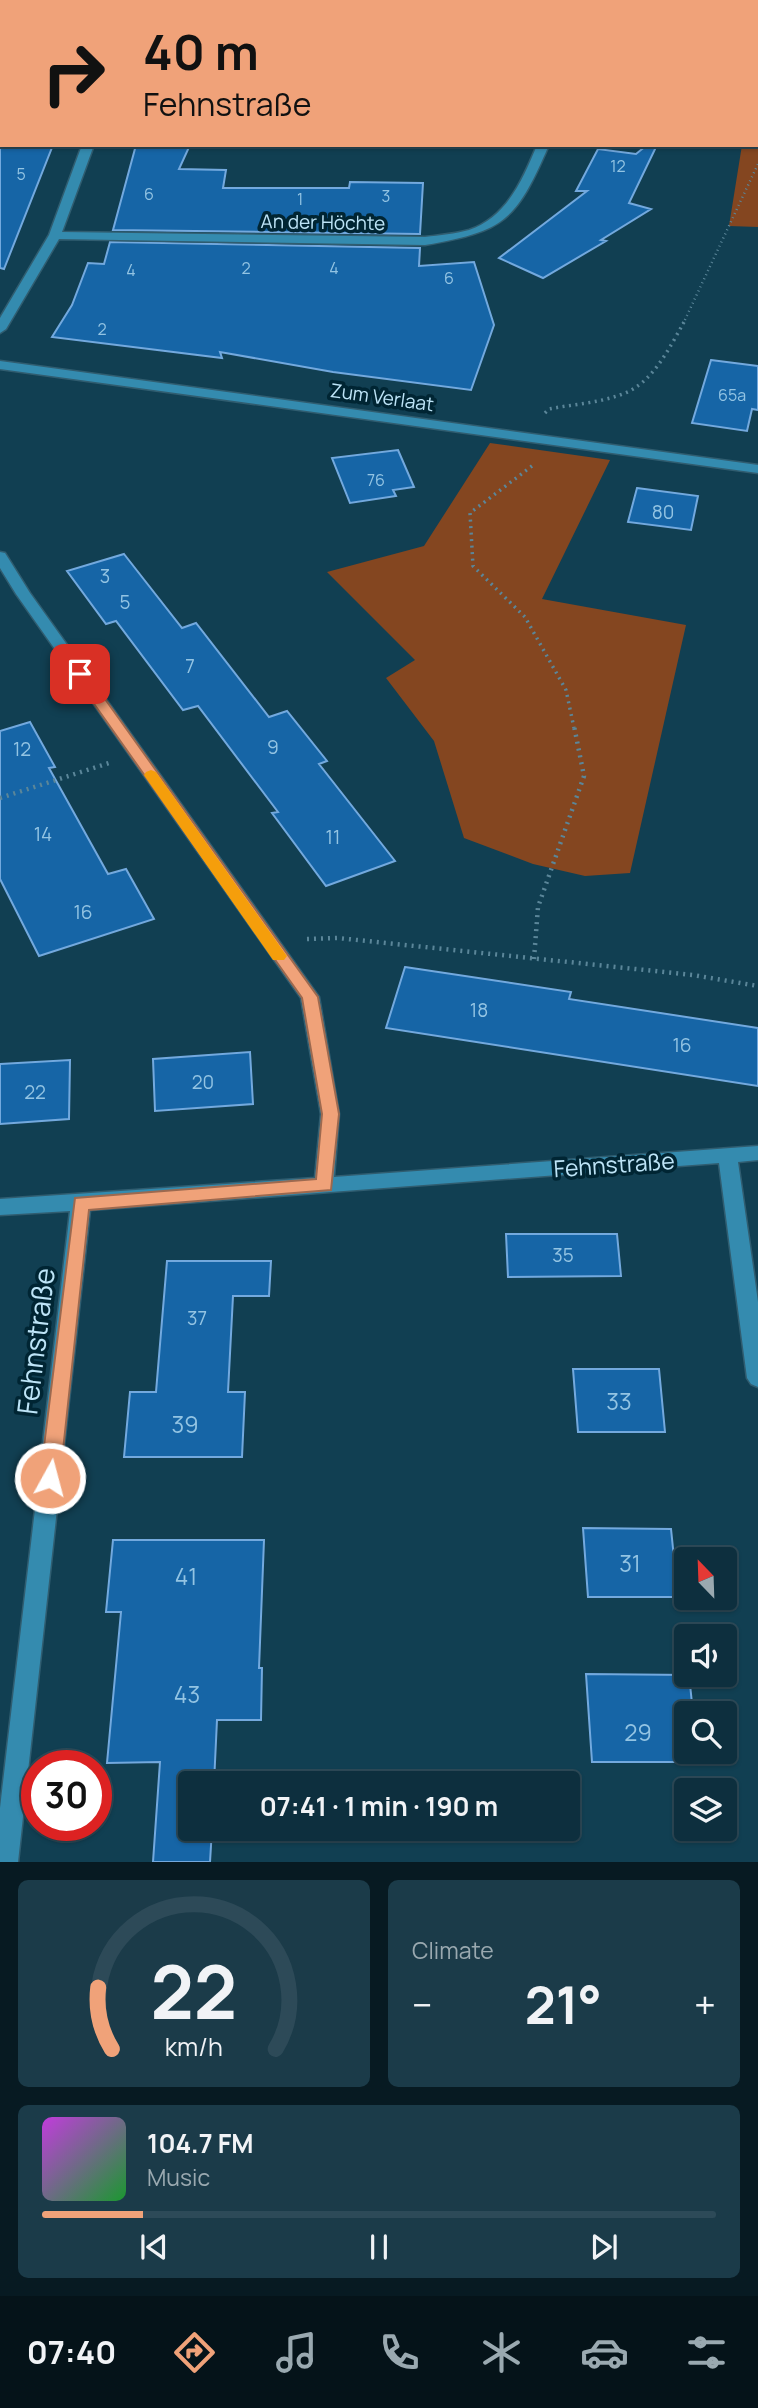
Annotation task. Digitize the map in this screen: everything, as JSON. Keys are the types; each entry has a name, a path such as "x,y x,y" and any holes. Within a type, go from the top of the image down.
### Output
{"street":[{"path":"0,328 55,235 87,147"},
{"name":"An der Höchte","path":"55,235 425,241 476,232 502,215 526,185 542,147"},
{"name":"Zum Verlaat","path":"0,365 758,469"},
{"path":"0,556 23,594 266,939 310,997 330,1114 324,1185"},
{"name":"Fehnstraße","path":"0,1207 758,1153"},
{"path":"728,1156 758,1378"},
{"name":"Fehnstraße","path":"6,1862 81,1203"}],"path":[{"path":"521,436 549,409 630,391 661,363 682,330 758,164"},
{"path":"534,959 538,907 584,776 566,690 524,617 473,566 470,513 564,442"},
{"path":"0,798 136,754"},
{"path":"266,939 338,938 693,975 758,986"}],"shaded area":[{"path":"742,147 758,147 758,227 729,226"},
{"path":"490,443 610,460 542,599 686,625 630,873 585,876 533,864 464,838 434,741 386,678 415,660 327,572 424,546"}],"building":[{"path":"0,147 52,147 4,269 0,268"},
{"path":"135,147 189,147 179,169 226,170 223,188 349,188 350,182 423,183 420,234 113,230"},
{"path":"645,147 656,147 629,203 651,209 601,240 606,241 543,278 499,258 587,191 576,191 598,149 636,154"},
{"path":"110,242 420,248 419,266 474,262 494,325 471,390 333,372 220,352 222,358 52,337 72,305 88,263 104,264"},
{"path":"711,360 758,366 758,410 752,409 747,431 692,423"},
{"path":"398,450 414,487 393,490 396,496 350,503 332,458"},
{"path":"637,488 698,496 691,530 628,522"},
{"path":"124,554 182,628 196,623 269,717 287,711 327,761 319,764 395,861 326,886 272,813 278,812 198,706 183,710 116,621 106,624 67,571"},
{"path":"30,722 55,767 49,768 108,874 126,869 154,919 39,956 0,879 0,731"},
{"path":"405,967 571,992 569,999 758,1028 758,1086 386,1028"},
{"path":"250,1052 253,1104 155,1111 153,1059"},
{"path":"70,1060 69,1119 0,1124 0,1064"},
{"path":"506,1234 617,1234 621,1276 508,1277"},
{"path":"167,1261 271,1261 269,1296 233,1296 228,1392 245,1392 242,1457 124,1457 130,1392 156,1392"},
{"path":"573,1369 659,1369 665,1432 578,1432"},
{"path":"583,1528 671,1529 674,1597 588,1597"},
{"path":"113,1540 264,1540 259,1668 262,1668 261,1720 217,1720 215,1771 178,1771 178,1841 211,1841 210,1862 153,1862 160,1762 112,1763 112,1750 108,1750 121,1612 106,1612"},
{"path":"586,1674 674,1675 674,1687 690,1687 692,1701 674,1701 674,1762 592,1762"}],"slow traffic":[{"path":"151,775 279,956"}],"route":[{"path":"50,1478 81,1203 324,1185 330,1114 310,997 266,939 80,674"}]}
